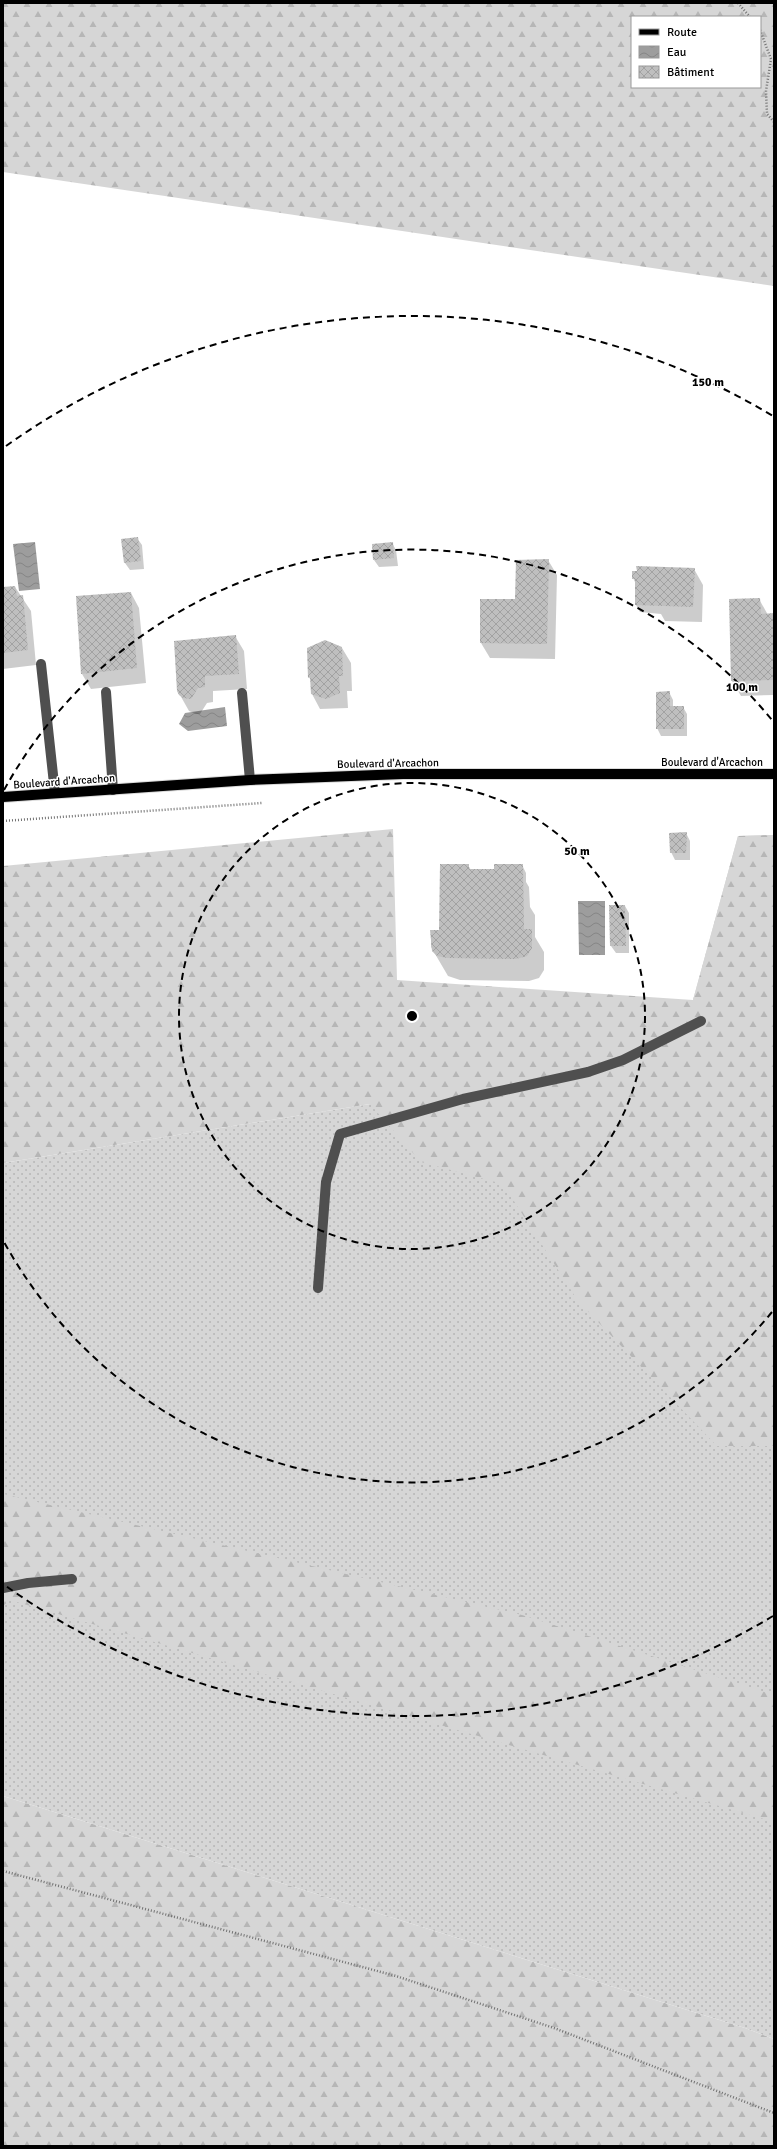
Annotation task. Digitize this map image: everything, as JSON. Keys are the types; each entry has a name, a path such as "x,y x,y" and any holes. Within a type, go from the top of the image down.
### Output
{"main road":[{"name":"Boulevard d'Arcachon","path":"3,797 250,780 403,774 774,774"}],"lane":[{"path":"41,664 55,793"},
{"path":"106,692 114,790"},
{"path":"242,693 250,780"},
{"path":"318,1288 326,1182 340,1134 463,1099 588,1072 623,1060 701,1021"},
{"path":"3,1588 28,1582 72,1580"}],"path":[{"path":"738,3 749,16"},
{"path":"761,33 771,59 766,90 767,114 774,122"},
{"path":"3,821 264,803"},
{"path":"3,1871 396,1976 554,2028 774,2113"}],"green space":[{"path":"3,3 774,3 774,286 3,172"},
{"path":"393,829 397,980 693,1000 738,836 774,835 774,1446 717,1446 578,1301 503,1184 421,1162 370,1104 3,1163 3,866"},
{"path":"774,835 774,2039 745,2028 3,1796 3,1163 370,1104 693,1000 738,836"},
{"path":"3,1494 522,1615 774,1695 774,1822 10,1600 3,1606"},
{"path":"3,1796 745,2028 774,2039 774,2146 3,2146"}],"water":[{"path":"35,542 40,589 19,591 13,544"},
{"path":"225,707 227,726 188,731 179,724 185,713"},
{"path":"578,901 605,901 605,955 579,955"}],"building":[{"path":"138,537 141,561 124,563 121,539"},
{"path":"393,542 394,558 373,560 372,544"},
{"path":"549,559 547,644 480,643 480,599 515,599 516,560"},
{"path":"636,566 695,568 693,607 635,605 635,579 632,579 632,571 637,571"},
{"path":"15,586 17,596 23,595 28,650 3,653 3,587"},
{"path":"131,592 137,668 81,674 76,596"},
{"path":"760,598 761,614 774,613 774,680 731,681 729,599"},
{"path":"236,635 239,674 205,676 205,687 198,688 191,699 183,698 179,695 177,691 174,641"},
{"path":"325,640 342,647 343,676 339,676 340,693 326,699 311,694 310,677 308,678 307,648"},
{"path":"670,691 670,706 684,706 684,729 656,729 656,692"},
{"path":"687,832 686,853 670,853 669,833"},
{"path":"440,864 469,864 469,869 494,869 494,864 523,864 524,929 532,929 532,948 527,956 516,959 447,958 437,956 432,951 430,930 439,930"},
{"path":"609,905 625,905 626,946 610,946"}]}
